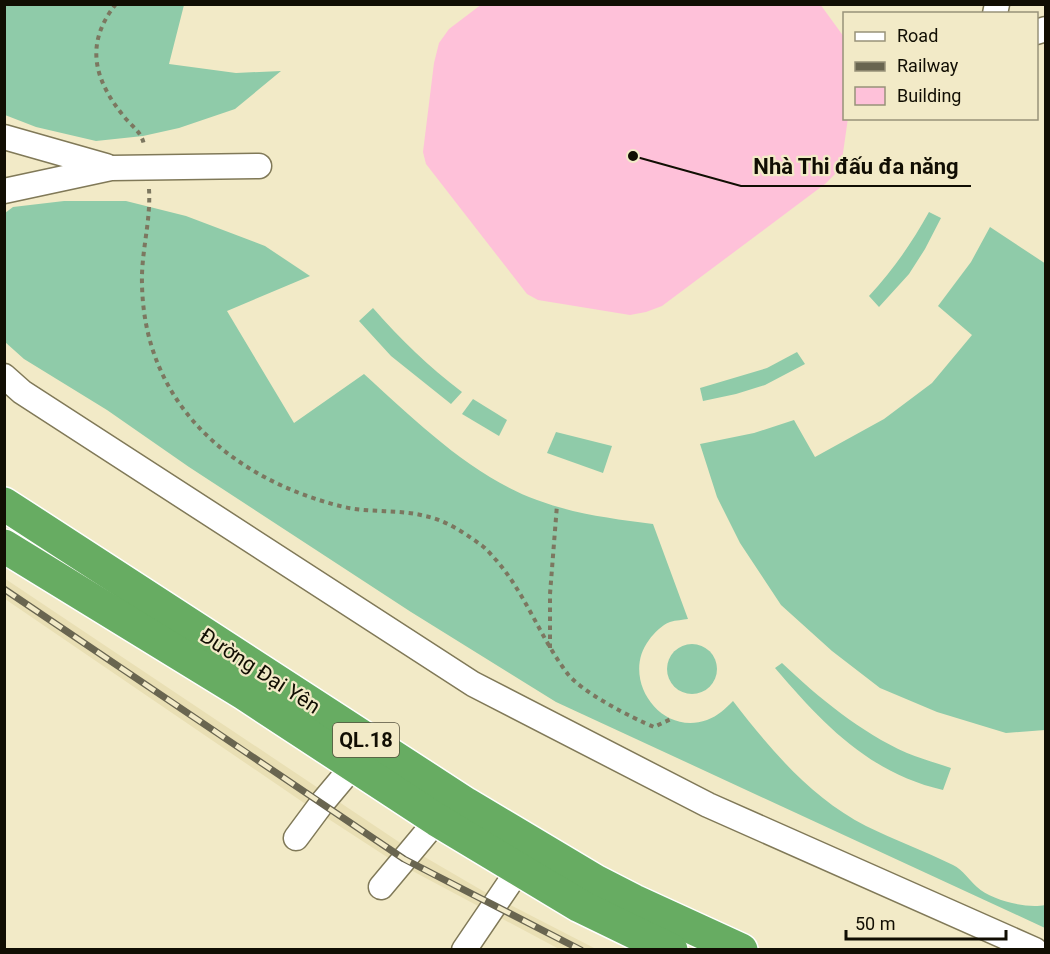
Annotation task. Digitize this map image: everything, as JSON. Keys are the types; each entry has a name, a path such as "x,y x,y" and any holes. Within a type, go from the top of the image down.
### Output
{"highway":[{"name":"Đường Đại Yên","path":"4,504 465,804 595,881 741,950"},
{"name":"Đường Đại Yên","path":"4,546 245,694 437,820 519,870 580,906 671,950"}],"street":[{"path":"4,137 111,168"},
{"path":"4,191 111,168 259,166"},
{"path":"4,376 22,392 473,684 708,805 1035,950"},
{"path":"296,838 353,766"},
{"path":"381,887 437,820"},
{"path":"464,950 519,870"}],"path":[{"path":"116,4 97,39 96,68 110,98 143,136 150,204 142,282 145,323 156,358 179,405 217,445 243,466 275,483 314,499 348,508 426,516 454,527 484,547 505,572 528,605 550,649 568,675 631,717 654,727 671,719"},
{"path":"550,649 550,594 557,505"}],"shaded area":[{"path":"4,578 399,842 483,891 596,949 559,949 390,859 5,599"}],"green space":[{"path":"4,5 184,5 169,64 236,73 281,71 235,109 179,128 143,136 96,141 36,127 5,115"},
{"path":"64,201 126,201 186,216 265,246 310,276 227,311 294,423 364,374 445,445 489,477 513,490 565,509 653,524 688,619 670,622 661,627 649,640 641,655 639,671 642,686 650,701 660,712 674,720 690,723 711,718 733,701 793,771 846,815 953,865 983,892 991,896 1028,906 1045,905 1045,928 556,702 411,612 189,467 107,410 24,359 5,342 5,213 13,207"},
{"path":"929,212 941,218 925,249 909,274 879,307 869,296 902,256"},
{"path":"990,227 1046,264 1045,730 1006,733 937,712 880,688 832,651 781,605 740,543 717,497 700,444 754,433 794,420 815,457 884,419 932,383 972,335 938,306 971,262"},
{"path":"373,308 415,352 462,392 451,404 391,356 359,321"},
{"path":"797,352 805,364 765,385 703,401 700,388 767,368"},
{"path":"473,399 507,420 499,436 462,414"},
{"path":"556,432 612,446 603,473 547,453"},
{"path":"687,644 697,644 710,651 717,664 717,674 710,687 697,694 687,694 678,690 671,683 667,674 667,664 671,655 678,648"},
{"path":"782,663 825,701 873,735 907,753 951,768 943,790 892,772 849,744 811,708 775,668"}],"building":[{"path":"482,4 820,4 843,36 843,120 848,120 842,160 835,174 825,184 662,306 630,315 538,300 527,294 426,164 423,152 434,63 439,43 449,29"}],"railway":[{"path":"4,589 404,859 581,950"}],"place":[{"name":"Nhà Thi đấu đa năng","path":"633,156"}]}
